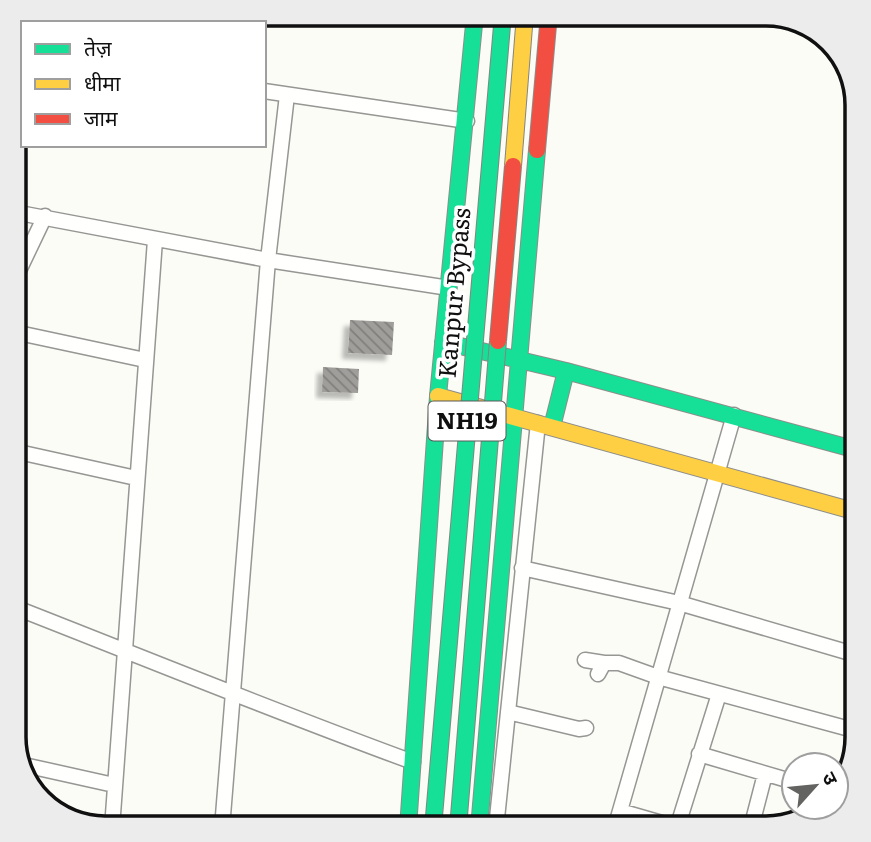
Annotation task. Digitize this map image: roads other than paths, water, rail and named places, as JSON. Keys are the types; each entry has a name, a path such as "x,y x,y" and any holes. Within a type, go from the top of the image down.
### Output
{"main road":[{"path":"409,816 438,397 467,121 474,26"},
{"name":"Kanpur Bypass","path":"434,816 502,26"},
{"name":"Kanpur Bypass","path":"459,816 524,26"},
{"path":"480,816 512,416 548,26"},
{"path":"443,342 566,371 845,447"},
{"path":"545,425 566,371"},
{"path":"438,397 845,509"}],"street":[{"path":"266,91 467,121"},
{"path":"223,816 268,260 287,94"},
{"path":"26,214 268,260 449,288"},
{"path":"26,256 45,216"},
{"path":"112,816 155,240"},
{"path":"26,335 145,360"},
{"path":"619,816 734,415"},
{"path":"497,816 522,568 545,425"},
{"path":"26,454 136,478"},
{"path":"522,568 679,603 845,651"},
{"path":"26,612 234,697 412,762"},
{"path":"585,660 601,669 619,663 658,677 845,728"},
{"path":"681,816 719,694"},
{"path":"508,712 579,729 586,728"},
{"path":"699,754 780,778"},
{"path":"32,767 114,785"},
{"path":"754,816 765,774"},
{"path":"620,811 637,816"}]}
